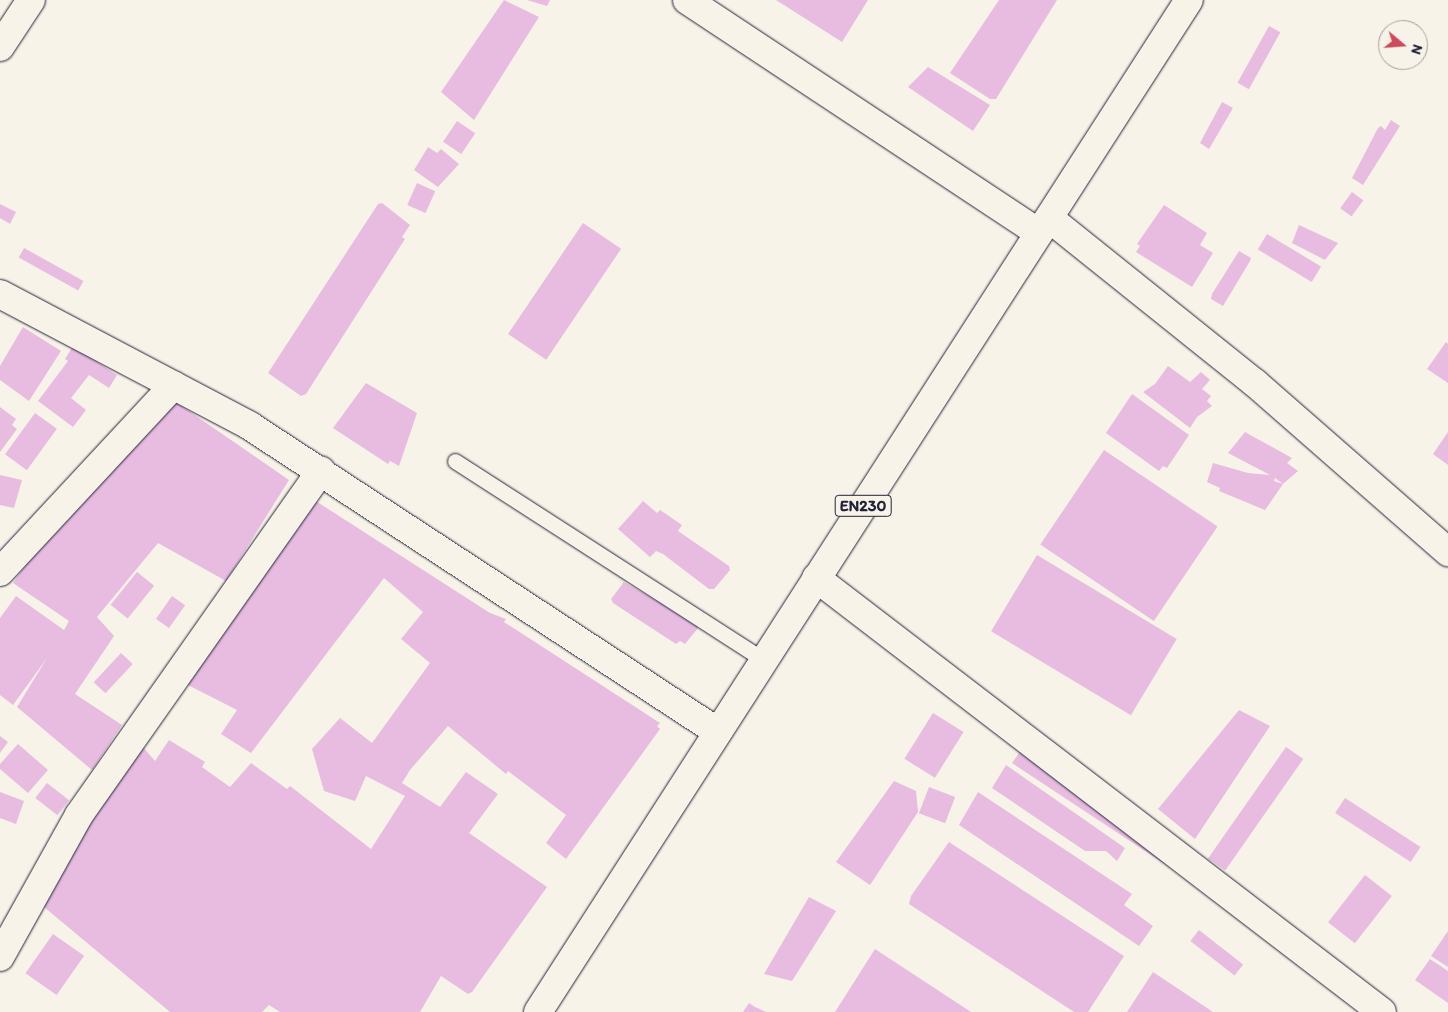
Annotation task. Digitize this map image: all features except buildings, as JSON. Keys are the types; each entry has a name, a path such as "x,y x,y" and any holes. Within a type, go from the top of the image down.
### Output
{"street":[{"path":"0,47 31,0"},
{"path":"687,0 1044,225 1255,383 1448,552"},
{"name":"EN230","path":"538,1012 1189,0"},
{"path":"0,294 250,426 718,732"},
{"path":"0,572 174,385"},
{"path":"0,957 79,815 321,471"},
{"path":"816,578 1382,1012"}],"lane":[{"path":"456,461 764,660"}]}
